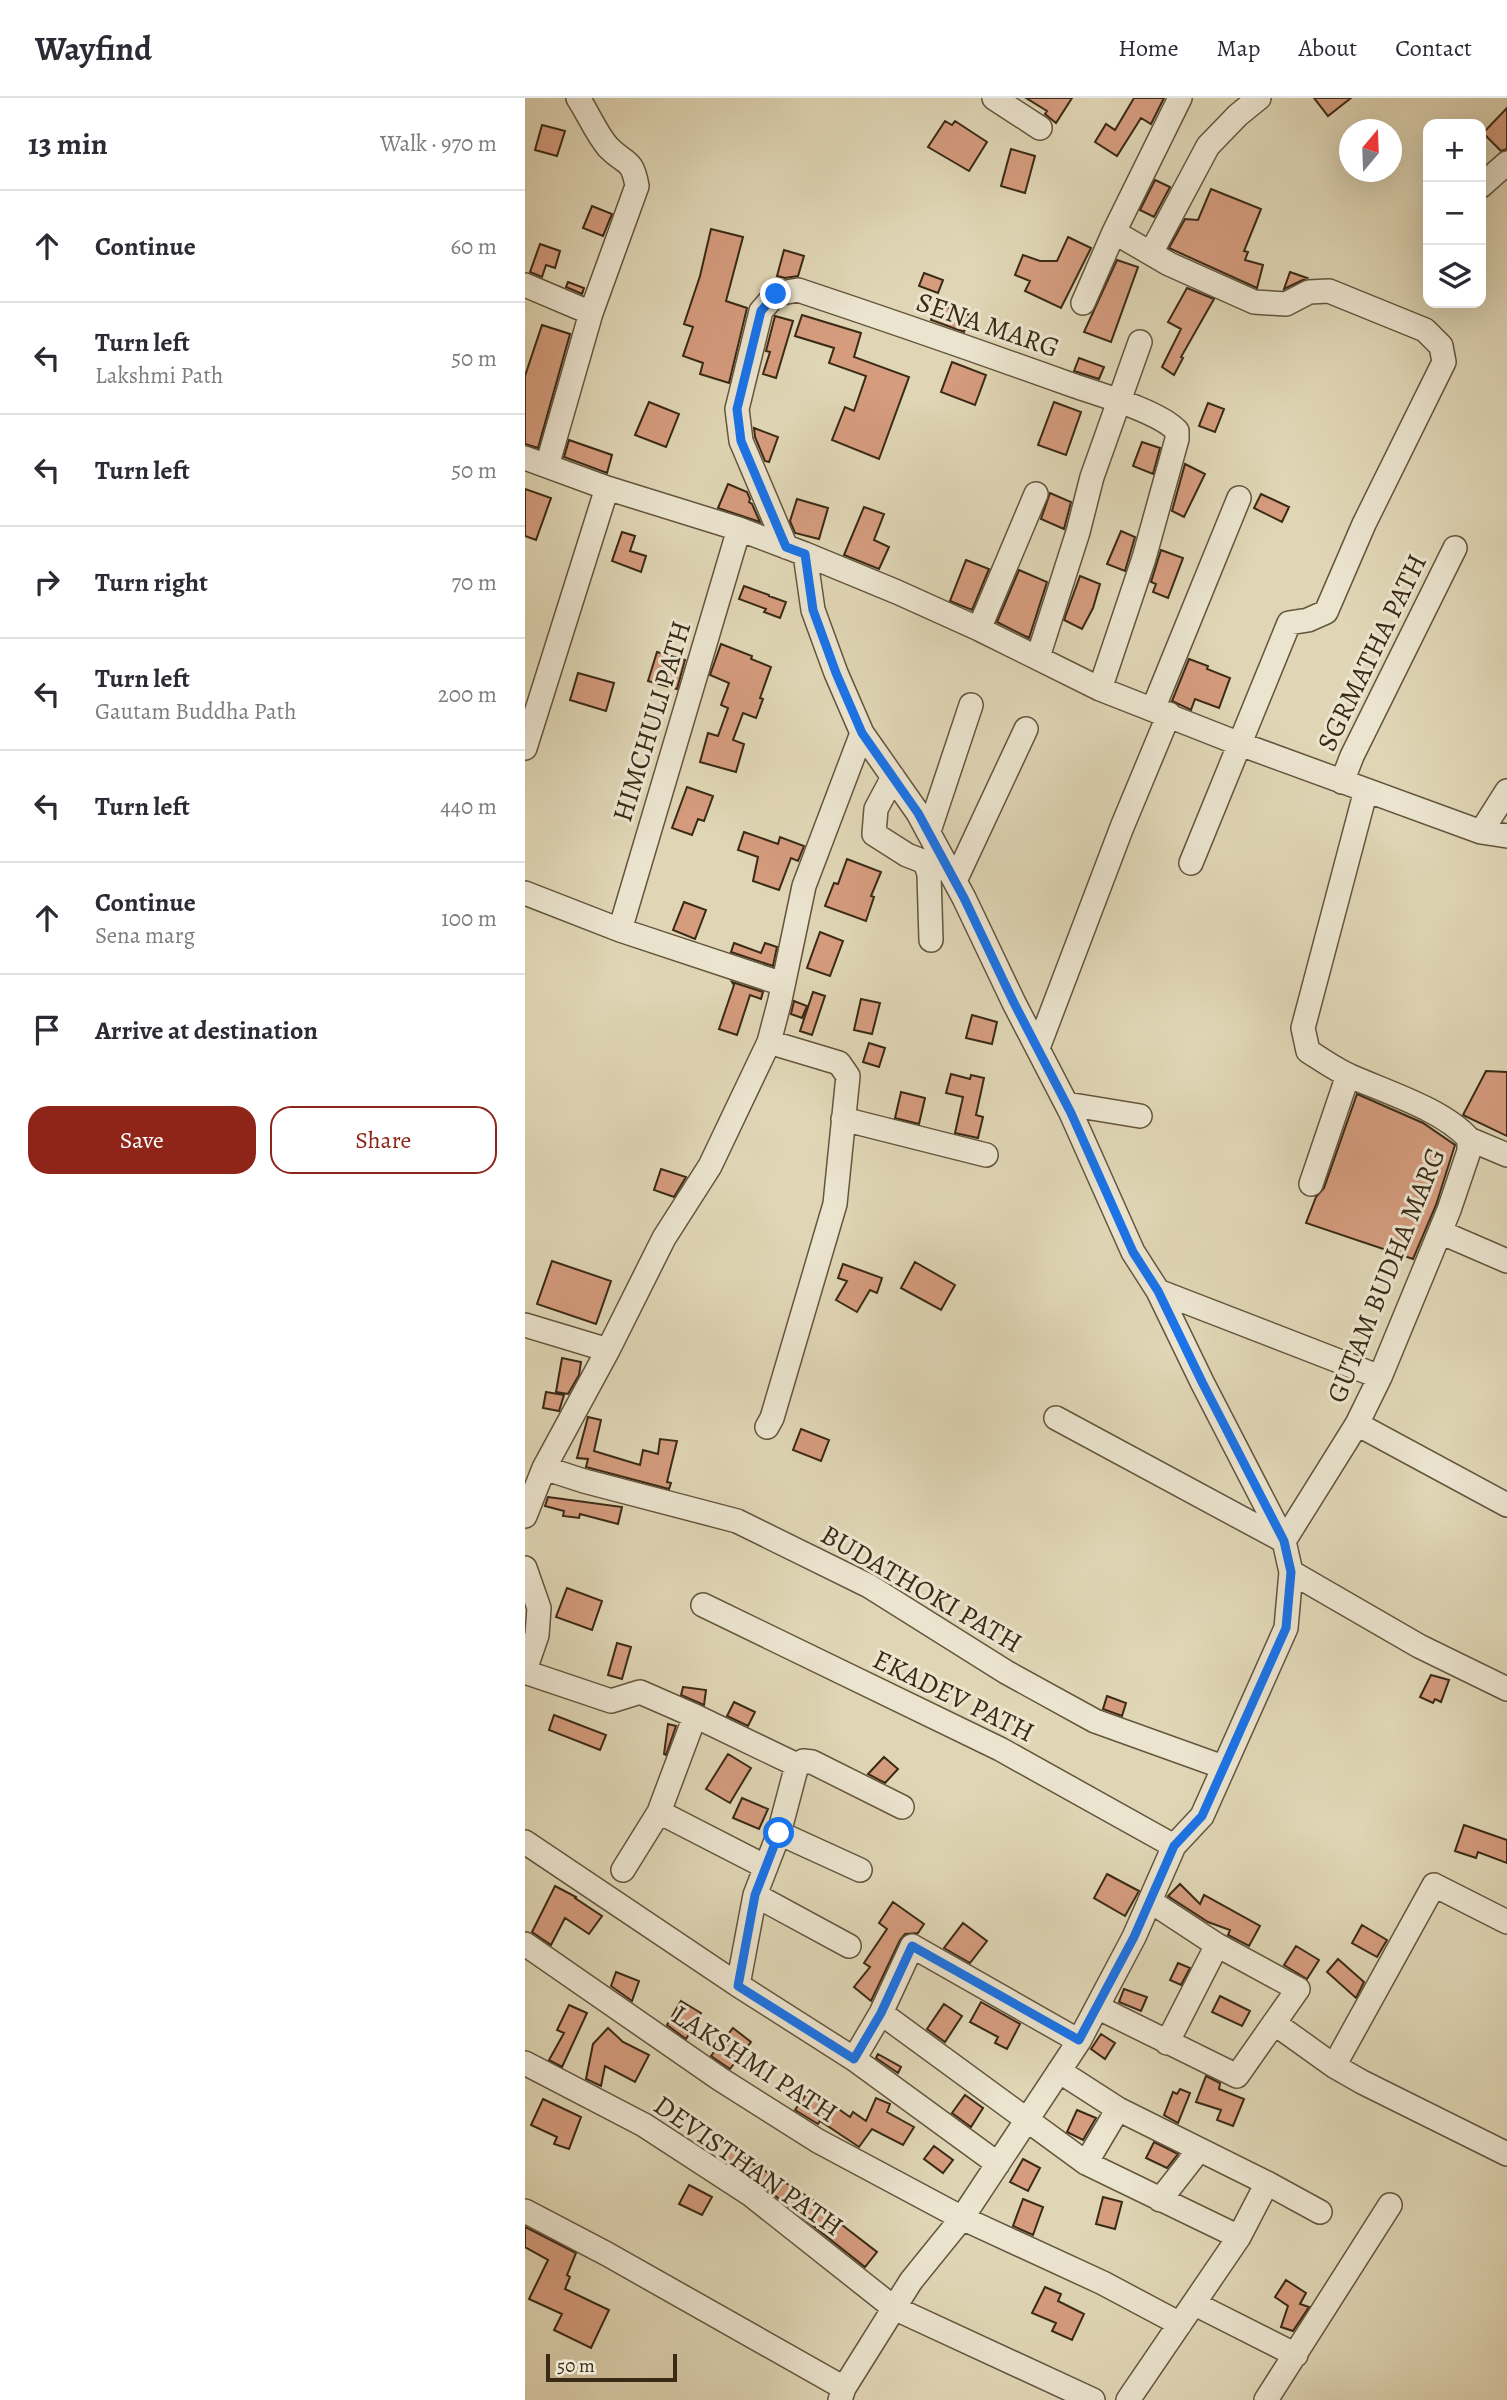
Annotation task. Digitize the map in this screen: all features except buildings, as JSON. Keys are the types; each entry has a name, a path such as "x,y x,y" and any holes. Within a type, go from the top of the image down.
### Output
{"street":[{"path":"547,466 591,313 638,186 635,172 629,162 608,147 578,98"},
{"path":"994,98 1040,128"},
{"path":"1083,303 1114,232 1180,98"},
{"path":"1151,253 1208,146 1259,98"},
{"path":"1486,182 1507,163"},
{"path":"1114,232 1169,264 1254,302 1286,304 1309,292 1328,291 1425,330 1441,346 1444,362 1364,524 1326,612 1308,620 1289,623 1191,863"},
{"path":"525,285 591,313"},
{"name":"SENA MARG","path":"1100,689 1144,558 1177,431 1170,423 1120,402 961,345 798,290 776,294 761,311 737,409 741,441 795,551 836,673 862,733 929,831 1067,1104 1133,1252 1158,1291 1284,1541"},
{"path":"1038,657 1078,532 1092,477 1140,341"},
{"path":"525,458 607,488 739,529 897,592 1038,657 1100,689 1342,782 1481,832 1507,836"},
{"path":"525,748 607,488"},
{"path":"979,629 1037,494"},
{"path":"1038,1048 1122,827 1239,498"},
{"name":"HIMCHULI PATH","path":"620,930 739,529"},
{"name":"SGRMATHA PATH","path":"1342,782 1352,756 1455,548"},
{"path":"929,831 971,705"},
{"path":"955,881 1026,729"},
{"path":"525,1516 544,1468 608,1350 664,1238 710,1166 769,1042 804,886 862,733"},
{"path":"893,777 876,810 874,834 907,855 925,862 929,874 931,940"},
{"name":"GUTAM BUDHA MARG","path":"1284,1541 1357,1424 1380,1377 1440,1232 1469,1151 1469,1139 1457,1125 1348,1075 1308,1052 1303,1028 1366,790"},
{"path":"1481,832 1507,791"},
{"path":"525,893 620,930 783,984"},
{"path":"767,1427 772,1418 835,1204 848,1076 839,1063 769,1042"},
{"path":"1311,1184 1348,1075"},
{"path":"1067,1104 1140,1116"},
{"path":"843,1119 986,1155"},
{"path":"1469,1139 1507,1155"},
{"path":"1440,1232 1507,1261"},
{"path":"1158,1291 1380,1377"},
{"path":"525,1325 608,1350"},
{"path":"525,2211 607,2254 842,2394 911,2281 962,2218 1079,2040 1150,1901 1174,1846 1202,1816 1286,1628 1291,1572 1284,1541 1056,1418"},
{"path":"1357,1424 1507,1505"},
{"name":"BUDATHOKI PATH","path":"544,1468 737,1521 869,1586 1006,1672 1095,1721 1223,1767"},
{"path":"525,1568 539,1608 537,1635 525,1671 611,1701 640,1692 797,1765"},
{"path":"1291,1572 1419,1646 1507,1689"},
{"name":"EKADEV PATH","path":"703,1605 1000,1749 1174,1846"},
{"path":"624,1870 659,1812 695,1716"},
{"path":"738,1986 755,1895 779,1833 797,1765 803,1761 812,1762 902,1807"},
{"path":"659,1812 766,1867"},
{"path":"779,1833 860,1870"},
{"name":"LAKSHMI PATH","path":"525,1842 738,1986 854,2059 997,2164"},
{"path":"1334,2066 1434,1885 1504,1914"},
{"path":"755,1895 849,1946"},
{"path":"1097,2007 1237,2076 1298,1989 1217,1945 1150,1901"},
{"name":"LAKSHMI PATH","path":"525,1944 720,2079 818,2141 962,2218 1103,2283 1180,2324"},
{"path":"1167,2043 1217,1945"},
{"path":"854,2059 881,2013 912,1946 1079,2040"},
{"path":"881,2013 1086,2163 1240,2237"},
{"path":"1274,2023 1334,2066 1362,2082 1507,2154"},
{"name":"DEVISTHAN PATH","path":"525,2063 644,2125 739,2188 894,2308 1093,2400"},
{"path":"1059,2071 1118,2109 1320,2212"},
{"path":"1086,2163 1118,2109"},
{"path":"1160,2200 1199,2150"},
{"path":"1128,2400 1240,2237 1267,2183"},
{"path":"1266,2400 1390,2205"},
{"path":"1195,2304 1296,2355"}],"route":[{"path":"776,294 761,311 737,409 741,441 786,547 805,554 813,610 862,733 918,813 964,898 1071,1113 1133,1252 1158,1291 1284,1541 1291,1572 1286,1628 1202,1816 1174,1846 1134,1937 1079,2040 912,1946 881,2013 854,2059 738,1986 755,1895 779,1833"}]}
